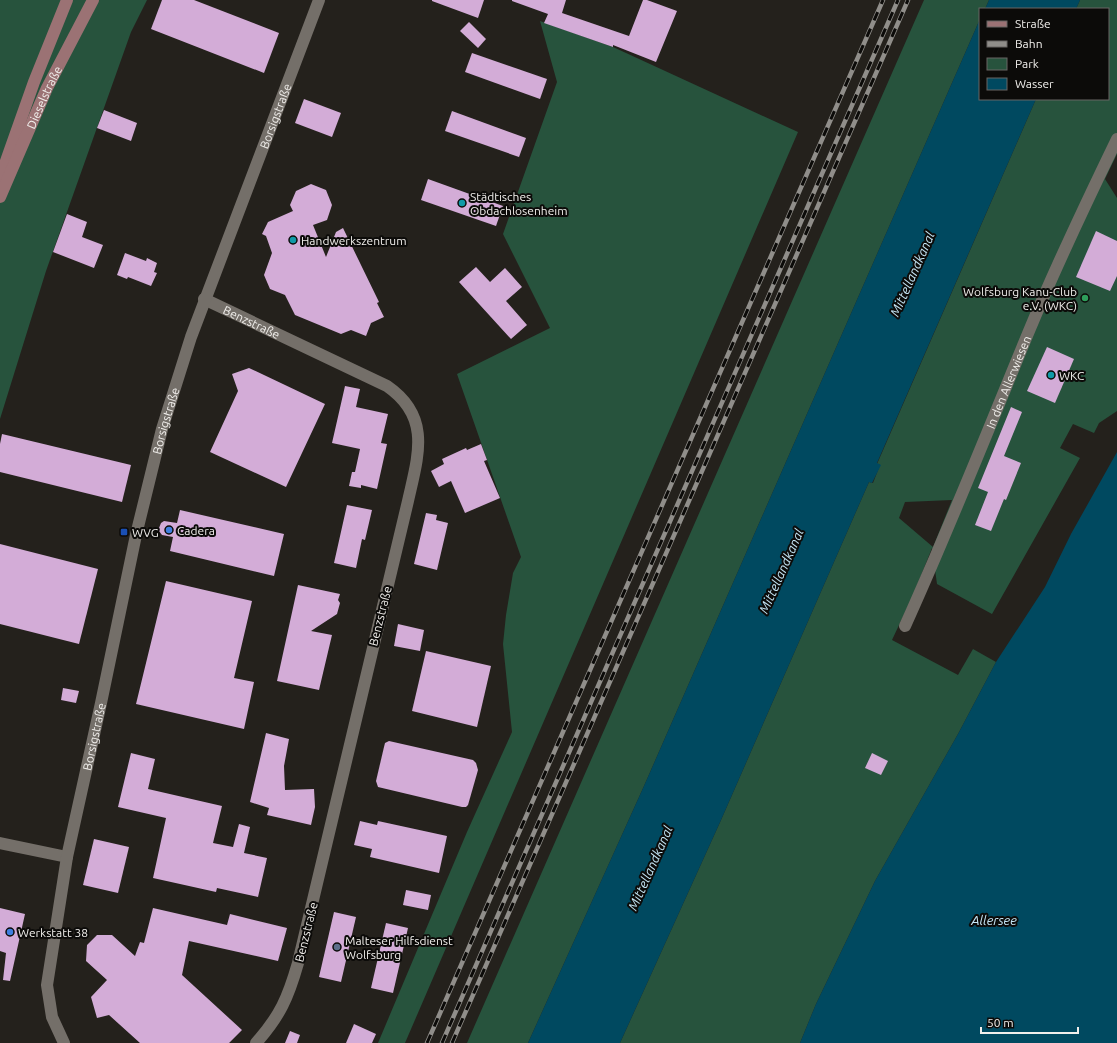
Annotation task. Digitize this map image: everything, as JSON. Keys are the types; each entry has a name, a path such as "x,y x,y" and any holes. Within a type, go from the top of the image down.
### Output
{"main road":[{"name":"Dieselstraße","path":"0,178 34,82 68,0"},
{"name":"Dieselstraße","path":"0,197 47,88 93,0"}],"street":[{"name":"Borsigstraße","path":"67,857 101,703 131,555 162,429 204,299 319,0"},
{"name":"In den Allerwiesen","path":"905,626 948,528 1030,330 1079,218 1117,139"},
{"name":"Benzstraße","path":"204,299 387,386 396,392 406,402 411,410 419,433 418,451 410,495 298,963 291,989 283,1007 268,1030 256,1043"},
{"path":"0,843 67,857 47,985 52,1017 64,1043"}],"green space":[{"path":"0,0 147,0 131,32 46,271 0,419"},
{"path":"924,0 989,0 985,8 979,8 979,21 644,786 528,1043 467,1043"},
{"path":"1080,0 1117,0 1117,154 1105,179 1117,198 1117,411 1099,423 1094,433 1073,424 1060,448 1080,458 992,614 937,584 932,548 914,593 892,640 958,675 973,649 996,662 958,734 875,881 816,1004 800,1043 620,1043 721,820 869,482 873,483 880,465 877,464 1036,100 1109,100 1109,8 1076,8","holes":["952,500 933,547 899,518 905,502"]},
{"path":"540,21 613,47 798,132 405,1043 378,1043 467,832 512,732 503,644 513,573 521,557 457,374 550,328 503,234 557,82"}],"water":[{"path":"989,0 1080,0 1076,8 985,8"},
{"name":"Mittellandkanal","path":"979,21 979,100 1036,100 877,463 881,465 872,483 869,482 721,820 620,1043 528,1043 644,786"},
{"name":"Allersee","path":"1117,452 1117,1043 800,1043 816,1004 875,881 958,734 996,662 1045,587 1071,534"}],"building":[{"path":"162,0 194,0 279,33 264,73 151,29"},
{"path":"432,0 484,0 478,18"},
{"path":"512,0 566,0 562,13 629,36 643,0 647,0 677,11 656,62 613,45 613,47 544,23 548,14"},
{"path":"469,22 486,39 478,48 460,31"},
{"path":"472,53 547,79 540,99 465,72"},
{"path":"304,99 341,113 332,137 295,123"},
{"path":"104,110 137,123 131,141 97,128"},
{"path":"452,111 526,138 519,157 445,131"},
{"name":"Städtisches Obdachlosenheim","path":"428,179 503,206 496,226 421,200"},
{"path":"311,184 326,190 332,205 327,220 313,225 326,257 336,232 343,228 379,302 377,303 384,317 371,323 366,336 351,330 341,334 295,315 285,295 270,289 264,275 272,253 266,236 262,234 268,222 293,211 290,205 296,191"},
{"path":"67,214 87,222 82,237 103,245 94,268 53,252"},
{"path":"1096,231 1117,241 1117,276 1110,291 1076,277"},
{"path":"125,253 146,261 147,258 157,263 154,272 157,273 151,286 128,277 127,279 117,275"},
{"path":"476,267 490,282 505,268 522,287 506,301 527,325 511,339 459,282"},
{"name":"WKC","path":"1047,347 1074,359 1055,403 1027,391"},
{"path":"249,368 325,404 286,487 210,452 238,391 232,374"},
{"path":"345,386 360,389 356,407 388,414 381,443 387,444 377,489 361,485 361,488 349,486 352,472 355,472 360,449 332,443"},
{"path":"1011,407 1022,412 1004,456 1021,463 1006,500 1004,499 991,531 975,525 988,492 978,488"},
{"path":"2,434 131,465 122,502 0,472 0,444"},
{"path":"481,444 487,460 484,461 500,498 465,513 451,481 439,487 431,471 444,464 442,459 466,448 467,450"},
{"path":"347,505 372,510 365,540 362,539 356,568 334,563"},
{"path":"180,510 284,534 274,576 170,551 173,537 162,535 159,528 161,523 164,521 177,523"},
{"path":"426,513 437,515 436,520 448,523 437,570 414,564"},
{"path":"0,544 98,569 79,644 0,624"},
{"path":"166,581 252,601 234,678 254,682 244,729 136,704"},
{"path":"298,585 340,594 338,600 340,603 337,614 311,631 332,635 319,690 277,681"},
{"path":"398,624 424,630 420,651 394,646"},
{"path":"426,651 491,666 477,727 412,711"},
{"path":"63,688 79,691 76,703 61,700"},
{"path":"266,733 289,739 284,766 285,790 314,789 315,807 311,825 267,815 269,808 250,802"},
{"path":"389,741 473,760 476,763 478,770 468,805 466,807 462,807 378,787 376,781 384,747 385,743"},
{"path":"131,753 155,759 148,789 222,806 213,843 233,847 239,824 250,827 244,853 267,858 258,897 217,888 216,892 153,878 166,818 118,807"},
{"path":"872,753 888,761 881,775 865,768"},
{"path":"360,821 377,825 378,821 447,836 439,873 370,857 372,849 354,845"},
{"path":"94,839 129,847 118,893 83,885"},
{"path":"406,890 431,895 428,910 403,905"},
{"name":"Werkstatt 38","path":"0,908 25,914 10,981 3,980 6,953 0,951"},
{"path":"153,908 227,925 230,914 287,928 278,961 189,941 182,975 242,1030 229,1043 140,1043 109,1015 97,1018 91,997 107,980 86,961 87,945 97,935 112,935 135,956 140,942 144,943"},
{"name":"Malteser Hilfsdienst Wolfsburg","path":"334,912 356,917 341,982 319,977"},
{"path":"386,923 408,928 393,993 371,988"},
{"path":"354,1024 376,1034 372,1043 346,1043"},
{"path":"290,1031 300,1035 297,1043 285,1043"}],"railway":[{"path":"427,1043 883,0"},
{"path":"442,1043 898,0"},
{"path":"452,1043 908,0"}],"place":[{"name":"Städtisches Obdachlosenheim","path":"462,203"},
{"name":"Handwerkszentrum","path":"293,240"},
{"name":"Wolfsburg Kanu-Club e.V. (WKC)","path":"1085,298"},
{"name":"WKC","path":"1051,375"},
{"name":"Cadera","path":"169,530"},
{"name":"WVG","path":"124,532"},
{"name":"Werkstatt 38","path":"10,932"},
{"name":"Malteser Hilfsdienst Wolfsburg","path":"337,947"}]}
